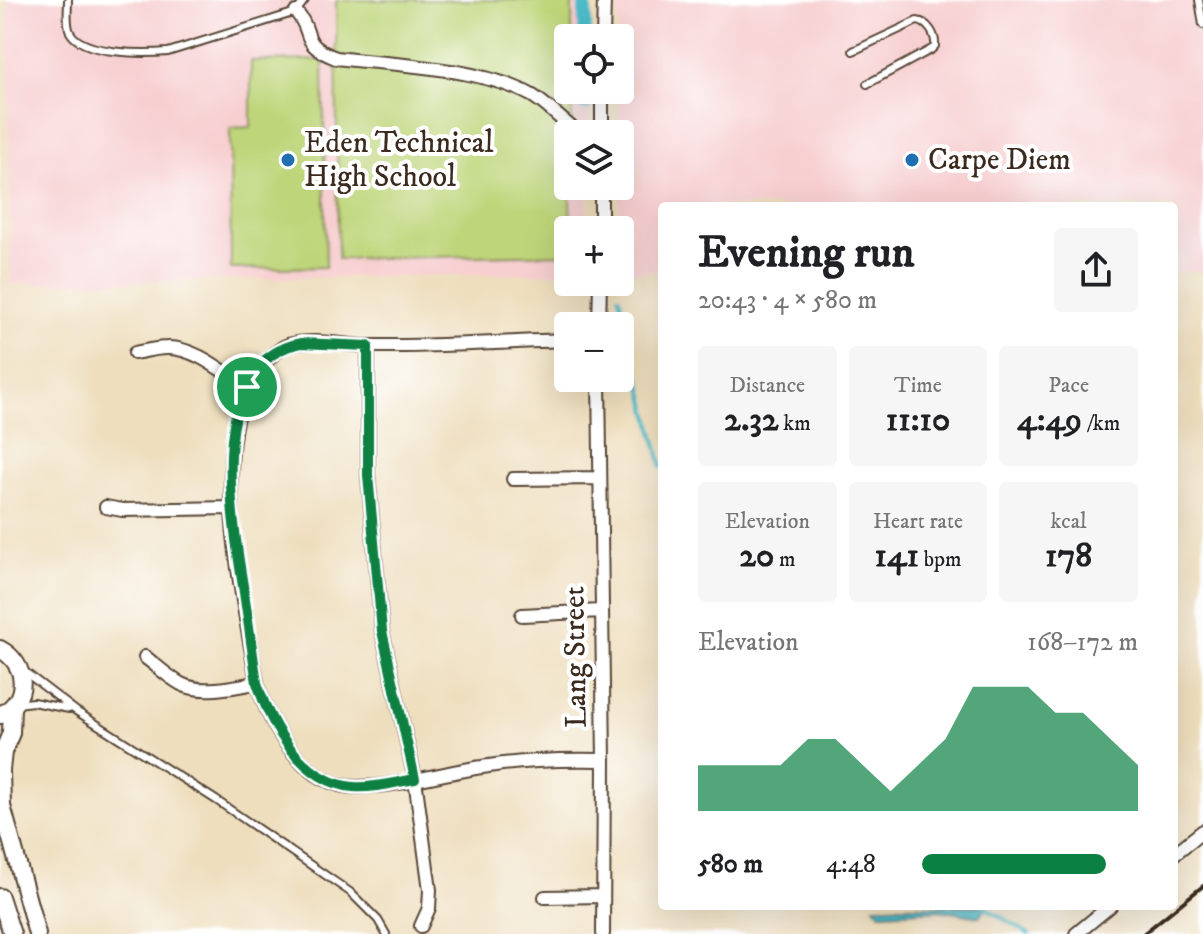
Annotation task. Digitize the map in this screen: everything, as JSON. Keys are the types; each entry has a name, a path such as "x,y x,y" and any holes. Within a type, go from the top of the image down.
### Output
{"main road":[{"path":"0,649 19,666 21,690 9,709 11,733 3,752 2,806 37,934"},
{"path":"0,897 12,934"}],"street":[{"path":"603,24 604,0"},
{"path":"296,12 311,43 326,54 336,58 472,75 532,96 562,120"},
{"path":"554,340 368,346 301,343 285,346 256,371 247,387 232,432 231,508 257,683 273,722 313,772 354,788 485,766 557,759 604,760"},
{"path":"368,346 368,475 382,631 415,779 430,890 429,908 421,926"},
{"path":"135,353 168,348 180,350 205,361 247,387"},
{"name":"Lang Street","path":"599,392 603,934"},
{"path":"513,479 600,478"},
{"path":"106,507 122,510 231,508"},
{"path":"522,615 601,611"},
{"path":"145,657 181,684 193,688 257,683"},
{"path":"1178,851 1203,831"},
{"path":"545,897 602,896"},
{"path":"1076,934 1105,910"}],"lane":[{"path":"68,0 68,29 75,39 86,46 150,54 168,52 296,12 305,0"},
{"path":"1199,0 1203,25"},
{"path":"853,51 917,21 923,22 934,36 935,46 932,49 867,84"},
{"path":"19,666 76,711 216,800 350,892 378,920 386,934"},
{"path":"9,709 33,702 76,711"}],"shaded area":[{"name":"Eden Technical High School","path":"8,0 592,0 591,24 554,24 554,104 590,104 589,120 554,120 554,200 588,200 587,216 554,216 554,273 10,284"},
{"name":"Carpe Diem","path":"618,0 1193,0 1203,54 1203,271 1178,271 1178,202 658,202 658,272 634,272 634,216 620,216 619,200 634,200 634,120 619,120 619,104 634,104 634,24 618,24"}],"green space":[{"path":"336,0 572,0 572,24 554,24 554,104 572,104 572,120 554,120 554,200 570,200 571,216 554,216 554,254 338,259"},
{"path":"323,60 326,267 231,269 230,128 251,127 251,61"}],"water":[{"path":"877,910 940,910 880,913"},
{"path":"940,910 984,910 980,917"}],"waterway":[{"path":"585,0 585,24"},
{"path":"619,296 658,451"},
{"path":"990,910 1029,934"}],"railway":[{"path":"1178,906 1203,886"},
{"path":"1143,934 1173,910"}],"place":[{"name":"Eden Technical High School","path":"288,160"},
{"name":"Carpe Diem","path":"912,160"}],"route":[{"path":"301,343 368,346 368,475 382,631 415,779 354,788 330,781 313,772 298,756 283,738 264,705 257,683 231,508 232,432 247,387 256,371 285,346 301,343"}]}
